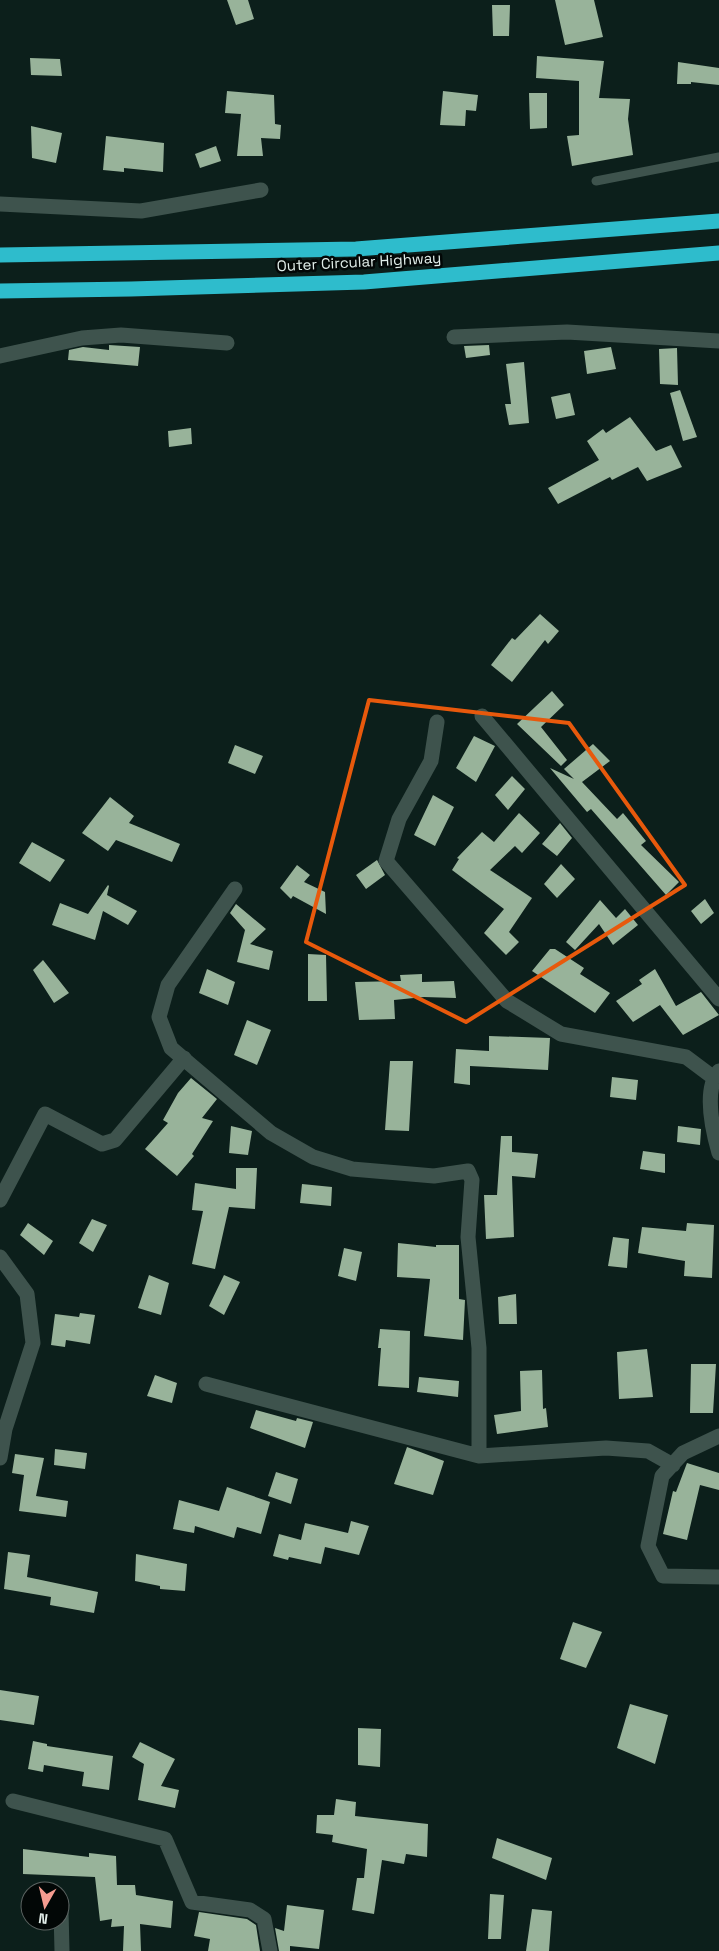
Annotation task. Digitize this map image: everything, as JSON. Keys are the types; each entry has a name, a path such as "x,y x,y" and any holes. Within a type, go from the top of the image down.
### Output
{"highway":[{"name":"Outer Circular Highway","path":"0,255 356,249 719,221"},
{"name":"Outer Circular Highway","path":"0,291 131,290 364,282 719,253"}],"street":[{"path":"0,204 141,211 261,190"},
{"path":"454,337 567,332 719,341"},
{"path":"0,356 82,338 121,335 227,343"},
{"path":"482,716 719,999"},
{"path":"437,722 431,761 399,819 386,861 506,1001 561,1034 686,1058 716,1074 711,1122 719,1153"},
{"path":"235,889 168,985 159,1017 171,1048 271,1133 313,1158 352,1169 434,1176 468,1171 472,1180 468,1237 479,1348 479,1456"},
{"path":"0,1200 45,1114 102,1144 115,1140 184,1058"},
{"path":"0,1257 27,1294 33,1343 5,1429 0,1458"},
{"path":"206,1384 479,1456 606,1448 648,1451 673,1465"},
{"path":"719,1436 683,1453 662,1476 648,1546 663,1576 719,1577"},
{"path":"13,1801 165,1839 192,1902 250,1910 264,1919 270,1951"},
{"path":"62,1931 62,1951"}],"lane":[{"path":"596,181 719,157"}],"highlighted area":[{"path":"369,700 569,723 685,885 466,1022 306,942"}],"building":[{"path":"227,0 248,0 254,19 236,25"},
{"path":"555,0 594,0 603,37 565,45"},
{"path":"492,5 510,5 509,36 493,36"},
{"path":"537,56 604,61 599,98 630,99 628,119 633,155 572,166 567,136 579,135 579,81 536,78"},
{"path":"30,58 60,59 62,76 31,75"},
{"path":"678,62 719,68 719,85 691,82 691,84 677,84"},
{"path":"227,91 274,95 275,124 281,125 280,139 261,138 263,156 237,156 241,114 225,113"},
{"path":"443,91 478,95 476,111 466,110 465,126 440,125"},
{"path":"529,93 547,93 547,128 530,129"},
{"path":"31,126 62,133 56,163 32,158"},
{"path":"106,136 164,143 163,172 124,168 124,172 103,170"},
{"path":"216,146 221,161 200,168 195,154"},
{"path":"109,345 140,347 138,366 68,360 69,350 83,347 109,350"},
{"path":"489,345 490,355 466,358 464,346"},
{"path":"611,347 616,369 587,374 584,351"},
{"path":"677,348 678,385 660,384 659,349"},
{"path":"524,362 529,423 509,425 505,404 511,404 506,364"},
{"path":"680,390 697,437 683,441 670,393"},
{"path":"570,393 575,415 556,419 551,397"},
{"path":"630,417 656,451 671,445 682,467 647,481 638,467 612,480 610,477 558,504 548,488 599,460 587,441 603,429 606,433"},
{"path":"191,428 192,444 169,447 168,431"},
{"path":"540,614 559,631 548,644 545,640 512,682 491,665 512,638 515,640"},
{"path":"552,691 564,705 541,727 567,760 561,766 517,724"},
{"path":"474,736 495,746 476,782 456,768"},
{"path":"593,744 610,761 582,782 617,819 623,813 646,841 641,845 679,882 666,895 591,809 587,812 550,768 574,779 564,769"},
{"path":"235,745 263,756 255,774 228,763"},
{"path":"512,776 525,789 508,810 495,795"},
{"path":"433,795 454,807 435,846 414,835"},
{"path":"110,797 134,816 129,823 180,844 172,862 116,840 108,851 82,833"},
{"path":"519,813 540,833 522,853 515,846 490,870 532,898 509,932 519,942 506,955 484,933 504,909 452,870 459,859 457,858 482,832 494,842"},
{"path":"560,823 572,838 557,856 542,844"},
{"path":"32,842 65,860 50,882 19,863"},
{"path":"377,860 385,875 366,889 356,875"},
{"path":"561,864 575,879 557,898 544,884"},
{"path":"297,865 310,875 304,882 325,892 326,914 293,896 291,899 280,888"},
{"path":"108,885 107,895 137,911 128,925 103,911 95,940 52,925 60,903 88,914"},
{"path":"705,899 714,913 701,924 691,911"},
{"path":"600,900 616,918 625,909 638,925 613,945 599,924 575,950 566,942"},
{"path":"236,904 266,929 250,944 273,951 269,970 237,962 245,930 230,913"},
{"path":"550,949 555,949 584,968 580,974 610,993 595,1013 532,971"},
{"path":"308,954 326,955 327,1001 308,1001"},
{"path":"43,960 69,993 54,1003 33,970"},
{"path":"207,969 235,982 228,1005 199,993"},
{"path":"655,969 676,1006 701,992 719,1015 683,1035 660,1005 633,1022 616,1001 642,984 639,980"},
{"path":"422,974 422,982 454,981 456,998 424,997 394,1000 395,1019 359,1020 355,982 401,981 400,975"},
{"path":"247,1020 271,1030 257,1065 234,1055"},
{"path":"489,1036 550,1038 548,1070 470,1066 470,1085 454,1083 456,1049 489,1051"},
{"path":"390,1061 413,1061 409,1131 385,1130"},
{"path":"612,1077 638,1080 636,1100 610,1097"},
{"path":"191,1078 217,1099 202,1118 213,1121 192,1154 194,1156 177,1176 145,1149 168,1123 163,1120 178,1093"},
{"path":"231,1126 252,1131 248,1155 229,1153"},
{"path":"678,1126 701,1129 700,1145 677,1142"},
{"path":"501,1136 512,1136 512,1152 538,1154 535,1178 512,1176 514,1237 486,1239 484,1195 497,1195"},
{"path":"643,1151 665,1154 665,1173 640,1169"},
{"path":"236,1168 257,1168 255,1209 229,1207 215,1269 192,1264 203,1211 192,1210 195,1183 236,1189"},
{"path":"302,1184 332,1187 331,1206 300,1203"},
{"path":"92,1219 107,1225 93,1252 79,1243"},
{"path":"28,1223 53,1241 44,1255 20,1235"},
{"path":"687,1223 714,1225 712,1278 684,1276 685,1261 638,1253 642,1227 686,1231"},
{"path":"613,1237 629,1239 627,1268 608,1266"},
{"path":"398,1243 436,1247 436,1245 459,1245 459,1299 465,1300 463,1340 424,1336 430,1279 397,1277"},
{"path":"344,1248 362,1252 356,1281 338,1276"},
{"path":"149,1275 169,1283 161,1315 138,1308"},
{"path":"224,1275 240,1282 224,1315 209,1306"},
{"path":"516,1294 517,1324 499,1324 498,1297"},
{"path":"80,1313 95,1315 90,1344 66,1340 65,1347 51,1345 55,1314 79,1317"},
{"path":"380,1329 410,1331 409,1388 378,1386 381,1348 378,1348"},
{"path":"647,1349 653,1397 619,1399 617,1352"},
{"path":"691,1364 716,1364 713,1413 690,1413"},
{"path":"542,1370 543,1409 546,1408 548,1427 497,1434 494,1415 521,1411 520,1371"},
{"path":"155,1375 177,1383 172,1403 147,1396"},
{"path":"419,1377 459,1381 458,1397 417,1392"},
{"path":"256,1410 296,1421 297,1418 313,1422 305,1448 250,1428"},
{"path":"407,1447 444,1461 433,1495 394,1484"},
{"path":"55,1449 87,1453 85,1469 54,1465"},
{"path":"15,1454 44,1458 36,1496 68,1501 66,1517 19,1511 24,1475 12,1473"},
{"path":"687,1463 719,1473 719,1490 700,1485 687,1540 663,1534 673,1491 676,1492"},
{"path":"276,1472 298,1479 291,1504 268,1496"},
{"path":"227,1487 270,1502 261,1534 237,1527 234,1538 195,1526 194,1533 173,1529 179,1500 219,1511"},
{"path":"351,1521 369,1526 359,1555 325,1547 321,1564 289,1557 288,1560 273,1556 279,1534 301,1540 305,1523 348,1533"},
{"path":"8,1552 30,1555 27,1577 98,1592 94,1613 50,1605 51,1597 4,1589"},
{"path":"136,1554 187,1564 185,1591 160,1589 160,1586 135,1581"},
{"path":"573,1622 602,1632 586,1668 560,1659"},
{"path":"0,1690 39,1696 34,1725 0,1720"},
{"path":"630,1704 668,1715 655,1764 617,1748"},
{"path":"358,1728 381,1729 380,1767 358,1765"},
{"path":"33,1741 47,1744 47,1746 113,1756 109,1790 82,1786 84,1772 44,1765 43,1772 28,1769"},
{"path":"140,1742 175,1759 161,1786 179,1790 175,1808 138,1800 144,1764 132,1757"},
{"path":"336,1799 356,1802 355,1816 428,1824 427,1857 406,1854 404,1864 382,1860 374,1914 352,1910 357,1878 364,1878 367,1849 332,1842 333,1835 316,1833 317,1815 334,1815"},
{"path":"497,1838 552,1858 546,1880 492,1858"},
{"path":"23,1849 89,1857 89,1853 116,1856 117,1885 135,1885 136,1895 173,1901 171,1928 140,1924 141,1951 123,1951 124,1926 111,1927 112,1919 100,1921 95,1877 23,1874"},
{"path":"490,1894 504,1895 501,1939 488,1939"},
{"path":"287,1905 324,1910 319,1949 290,1946 290,1951 279,1951 275,1928 284,1931"},
{"path":"532,1909 552,1911 549,1951 526,1951"},
{"path":"199,1912 247,1919 256,1925 260,1951 208,1951 210,1939 194,1936"}]}
